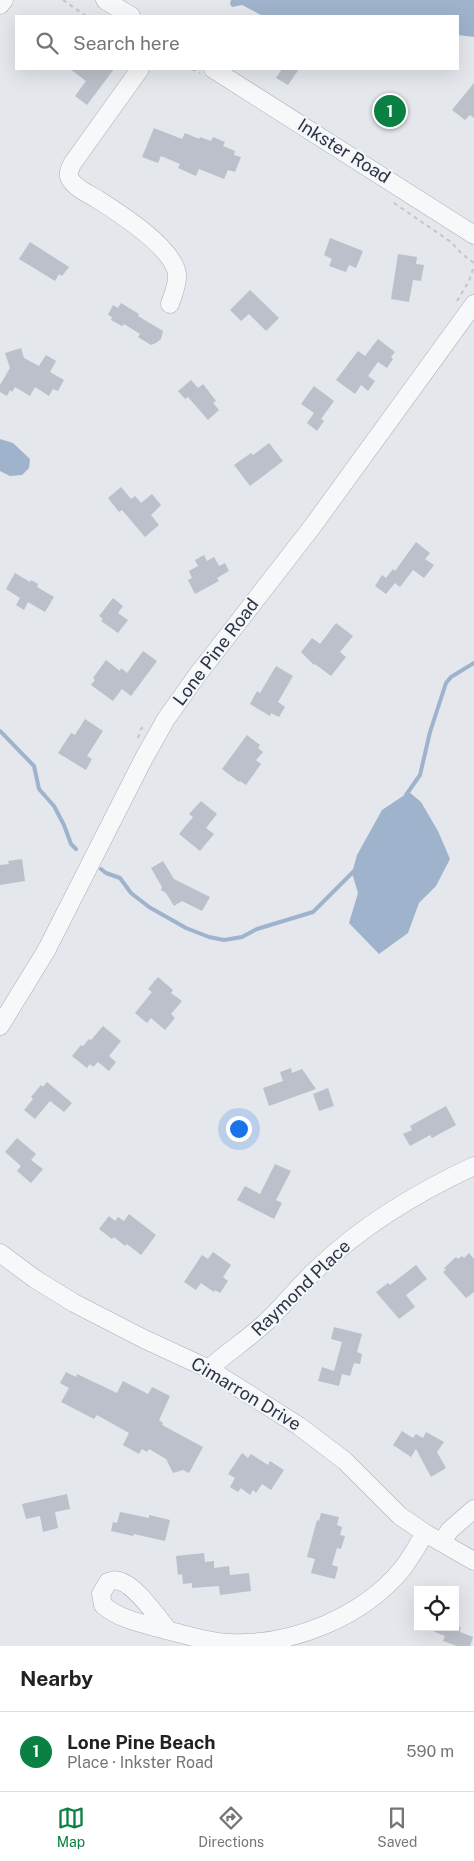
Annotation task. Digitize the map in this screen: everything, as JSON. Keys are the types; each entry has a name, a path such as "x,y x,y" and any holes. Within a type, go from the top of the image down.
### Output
{"street":[{"path":"0,5 4,0"},
{"path":"105,0 128,15"},
{"path":"139,70 68,172 70,179 79,188 145,232 170,259 177,276 170,304"},
{"name":"Inkster Road","path":"216,70 474,235"},
{"name":"Lone Pine Road","path":"1,1024 46,951 150,746 166,719 198,674 312,527 474,304"},
{"name":"Raymond Place","path":"209,1369 266,1323 317,1268 357,1235 418,1195 474,1166"},
{"name":"Cimarron Drive","path":"0,1253 35,1279 74,1303 144,1339 209,1369 300,1426 330,1448 400,1516 425,1533 474,1561"},
{"path":"442,1542 450,1530 474,1509"},
{"path":"168,1630 211,1642 241,1643 272,1640 324,1625 363,1604 390,1581 412,1555 425,1533"}],"path":[{"path":"63,0 85,15"}],"water":[{"path":"231,0 474,0 474,37 459,35 459,15 261,15 242,5 232,7 230,4"},
{"path":"0,439 13,443 30,459 29,468 22,475 10,476 0,471"},
{"path":"409,792 421,802 438,831 450,859 436,886 419,903 408,933 379,954 349,923 358,893 352,873 357,855 382,810"}],"building":[{"path":"71,70 113,70 87,105 75,96 86,81"},
{"path":"281,70 298,70 288,85 276,78"},
{"path":"474,83 474,118 470,115 465,120 452,110"},
{"path":"154,128 182,139 185,133 199,139 200,137 211,141 213,137 225,142 223,146 235,151 234,155 241,157 235,172 228,170 224,179 199,169 196,176 178,168 180,164 161,156 158,163 142,157"},
{"path":"330,238 363,251 356,268 349,265 346,272 329,266 332,259 324,255"},
{"path":"30,242 69,267 62,276 59,274 55,281 19,259"},
{"path":"398,254 417,257 416,264 424,265 421,281 413,280 409,302 391,299"},
{"path":"250,290 279,318 266,331 249,314 241,321 230,310"},
{"path":"121,303 163,331 161,339 151,345 138,337 140,334 124,324 122,326 111,320 112,317 108,315 113,305 118,308"},
{"path":"378,339 395,352 391,357 393,359 387,368 378,362 368,376 375,381 368,391 361,385 355,394 336,380 358,351 365,356"},
{"path":"21,348 24,358 39,366 46,355 56,361 50,372 64,380 58,391 53,389 49,396 35,387 30,396 15,387 12,392 10,390 7,396 0,392 0,385 10,368 5,353"},
{"path":"191,380 198,388 203,384 216,401 213,403 219,410 208,420 188,397 185,399 178,391"},
{"path":"314,386 334,401 321,419 324,421 317,431 307,423 314,413 301,404"},
{"path":"269,443 283,461 250,486 234,465 251,453 253,455"},
{"path":"121,487 131,499 135,496 141,503 152,494 161,505 151,515 159,525 145,537 122,510 119,512 108,498"},
{"path":"416,542 430,553 425,559 434,565 424,578 413,570 400,587 395,583 386,594 375,586 382,575 386,578 393,569 395,571"},
{"path":"204,555 207,561 214,557 219,566 225,563 229,571 217,578 219,581 195,594 188,580 192,578 189,571 198,566 195,560"},
{"path":"15,573 30,582 31,580 38,584 37,587 54,597 45,612 28,602 24,610 16,605 20,598 6,589"},
{"path":"113,598 123,606 118,613 128,620 118,633 101,621 103,619 99,616"},
{"path":"336,623 353,636 340,652 346,657 331,676 314,665 301,652 312,638 320,644"},
{"path":"143,651 157,661 131,696 122,689 113,701 91,685 95,680 93,678 106,660 120,671 121,668 127,673"},
{"path":"276,666 293,676 278,702 285,707 279,717 271,713 270,716 250,704 257,691 260,693"},
{"path":"85,719 103,731 87,756 92,759 86,770 58,753 71,733 75,735"},
{"path":"247,735 260,745 258,748 263,752 256,760 261,764 246,785 222,769"},
{"path":"201,801 217,814 206,828 214,834 200,851 179,834 193,817 189,814"},
{"path":"22,859 25,881 0,885 0,865 9,864 8,861"},
{"path":"163,861 174,879 210,897 202,911 182,901 174,906 166,893 161,890 162,887 151,868"},
{"path":"158,977 173,990 171,993 182,1001 171,1014 175,1018 165,1030 151,1018 147,1023 135,1013 152,992 148,989"},
{"path":"103,1026 121,1041 109,1056 116,1062 109,1071 98,1062 93,1067 90,1064 87,1068 72,1056 81,1045 83,1046 89,1039 91,1040"},
{"path":"291,1068 292,1073 302,1069 316,1089 269,1106 263,1088 283,1081 280,1072"},
{"path":"47,1082 72,1103 64,1112 50,1101 35,1119 24,1110 33,1099 31,1097 41,1085 43,1087"},
{"path":"328,1088 334,1106 319,1111 313,1094"},
{"path":"446,1106 456,1125 432,1138 430,1135 410,1146 403,1134 412,1130 410,1126"},
{"path":"17,1138 36,1154 31,1160 43,1169 31,1183 17,1171 21,1166 5,1152"},
{"path":"275,1164 291,1171 276,1200 282,1203 274,1219 237,1200 245,1186 260,1194"},
{"path":"129,1214 156,1235 141,1255 127,1244 125,1246 114,1237 112,1239 99,1229 109,1216 115,1221 118,1217 124,1221"},
{"path":"213,1252 231,1265 223,1277 228,1281 220,1293 215,1290 214,1292 201,1283 196,1290 184,1282 202,1255 208,1259"},
{"path":"469,1253 474,1259 474,1292 466,1298 443,1272 446,1270 444,1268 456,1257 458,1259 462,1256 464,1258"},
{"path":"416,1265 427,1279 406,1295 415,1307 399,1319 376,1292 388,1283 390,1285"},
{"path":"334,1327 362,1334 357,1352 362,1354 360,1364 354,1363 350,1376 342,1374 339,1386 318,1381 322,1367 334,1371 342,1342 331,1339"},
{"path":"66,1372 76,1377 77,1374 117,1393 123,1381 148,1394 152,1387 170,1396 159,1420 163,1423 162,1425 203,1447 189,1473 183,1470 173,1473 166,1459 149,1449 147,1452 142,1449 139,1454 123,1445 129,1433 97,1415 94,1419 61,1402 69,1388 60,1383"},
{"path":"402,1431 413,1438 416,1434 423,1438 426,1432 444,1442 437,1452 446,1468 431,1477 416,1449 411,1457 393,1445"},
{"path":"242,1453 248,1458 251,1454 268,1465 270,1461 284,1470 271,1490 262,1484 256,1493 253,1490 250,1495 241,1488 238,1492 230,1487 235,1478 228,1474"},
{"path":"67,1494 70,1509 55,1512 58,1528 43,1532 40,1516 26,1519 22,1504"},
{"path":"120,1512 149,1518 149,1515 170,1520 165,1541 111,1531 113,1522 117,1523"},
{"path":"321,1513 339,1517 337,1525 342,1527 340,1535 345,1536 341,1549 337,1548 332,1565 338,1567 335,1579 311,1573 315,1559 307,1557 317,1520 319,1521"},
{"path":"204,1553 205,1562 214,1561 214,1568 229,1566 230,1575 249,1573 251,1591 220,1595 219,1586 192,1588 192,1583 183,1584 182,1574 178,1575 176,1556"},
{"path":"459,1627 461,1627 460,1632 473,1637 470,1646 457,1646 443,1641 445,1636 433,1631 459,1631"}],"waterway":[{"path":"406,795 420,775 430,732 446,683 451,677 474,663"},
{"path":"0,731 34,766 39,789 54,806 71,844 76,849"},
{"path":"101,869 120,878 131,893 149,907 186,928 209,937 224,940 242,937 257,929 313,912 354,871"}],"place":[{"name":"Lone Pine Beach","path":"390,111"}]}
